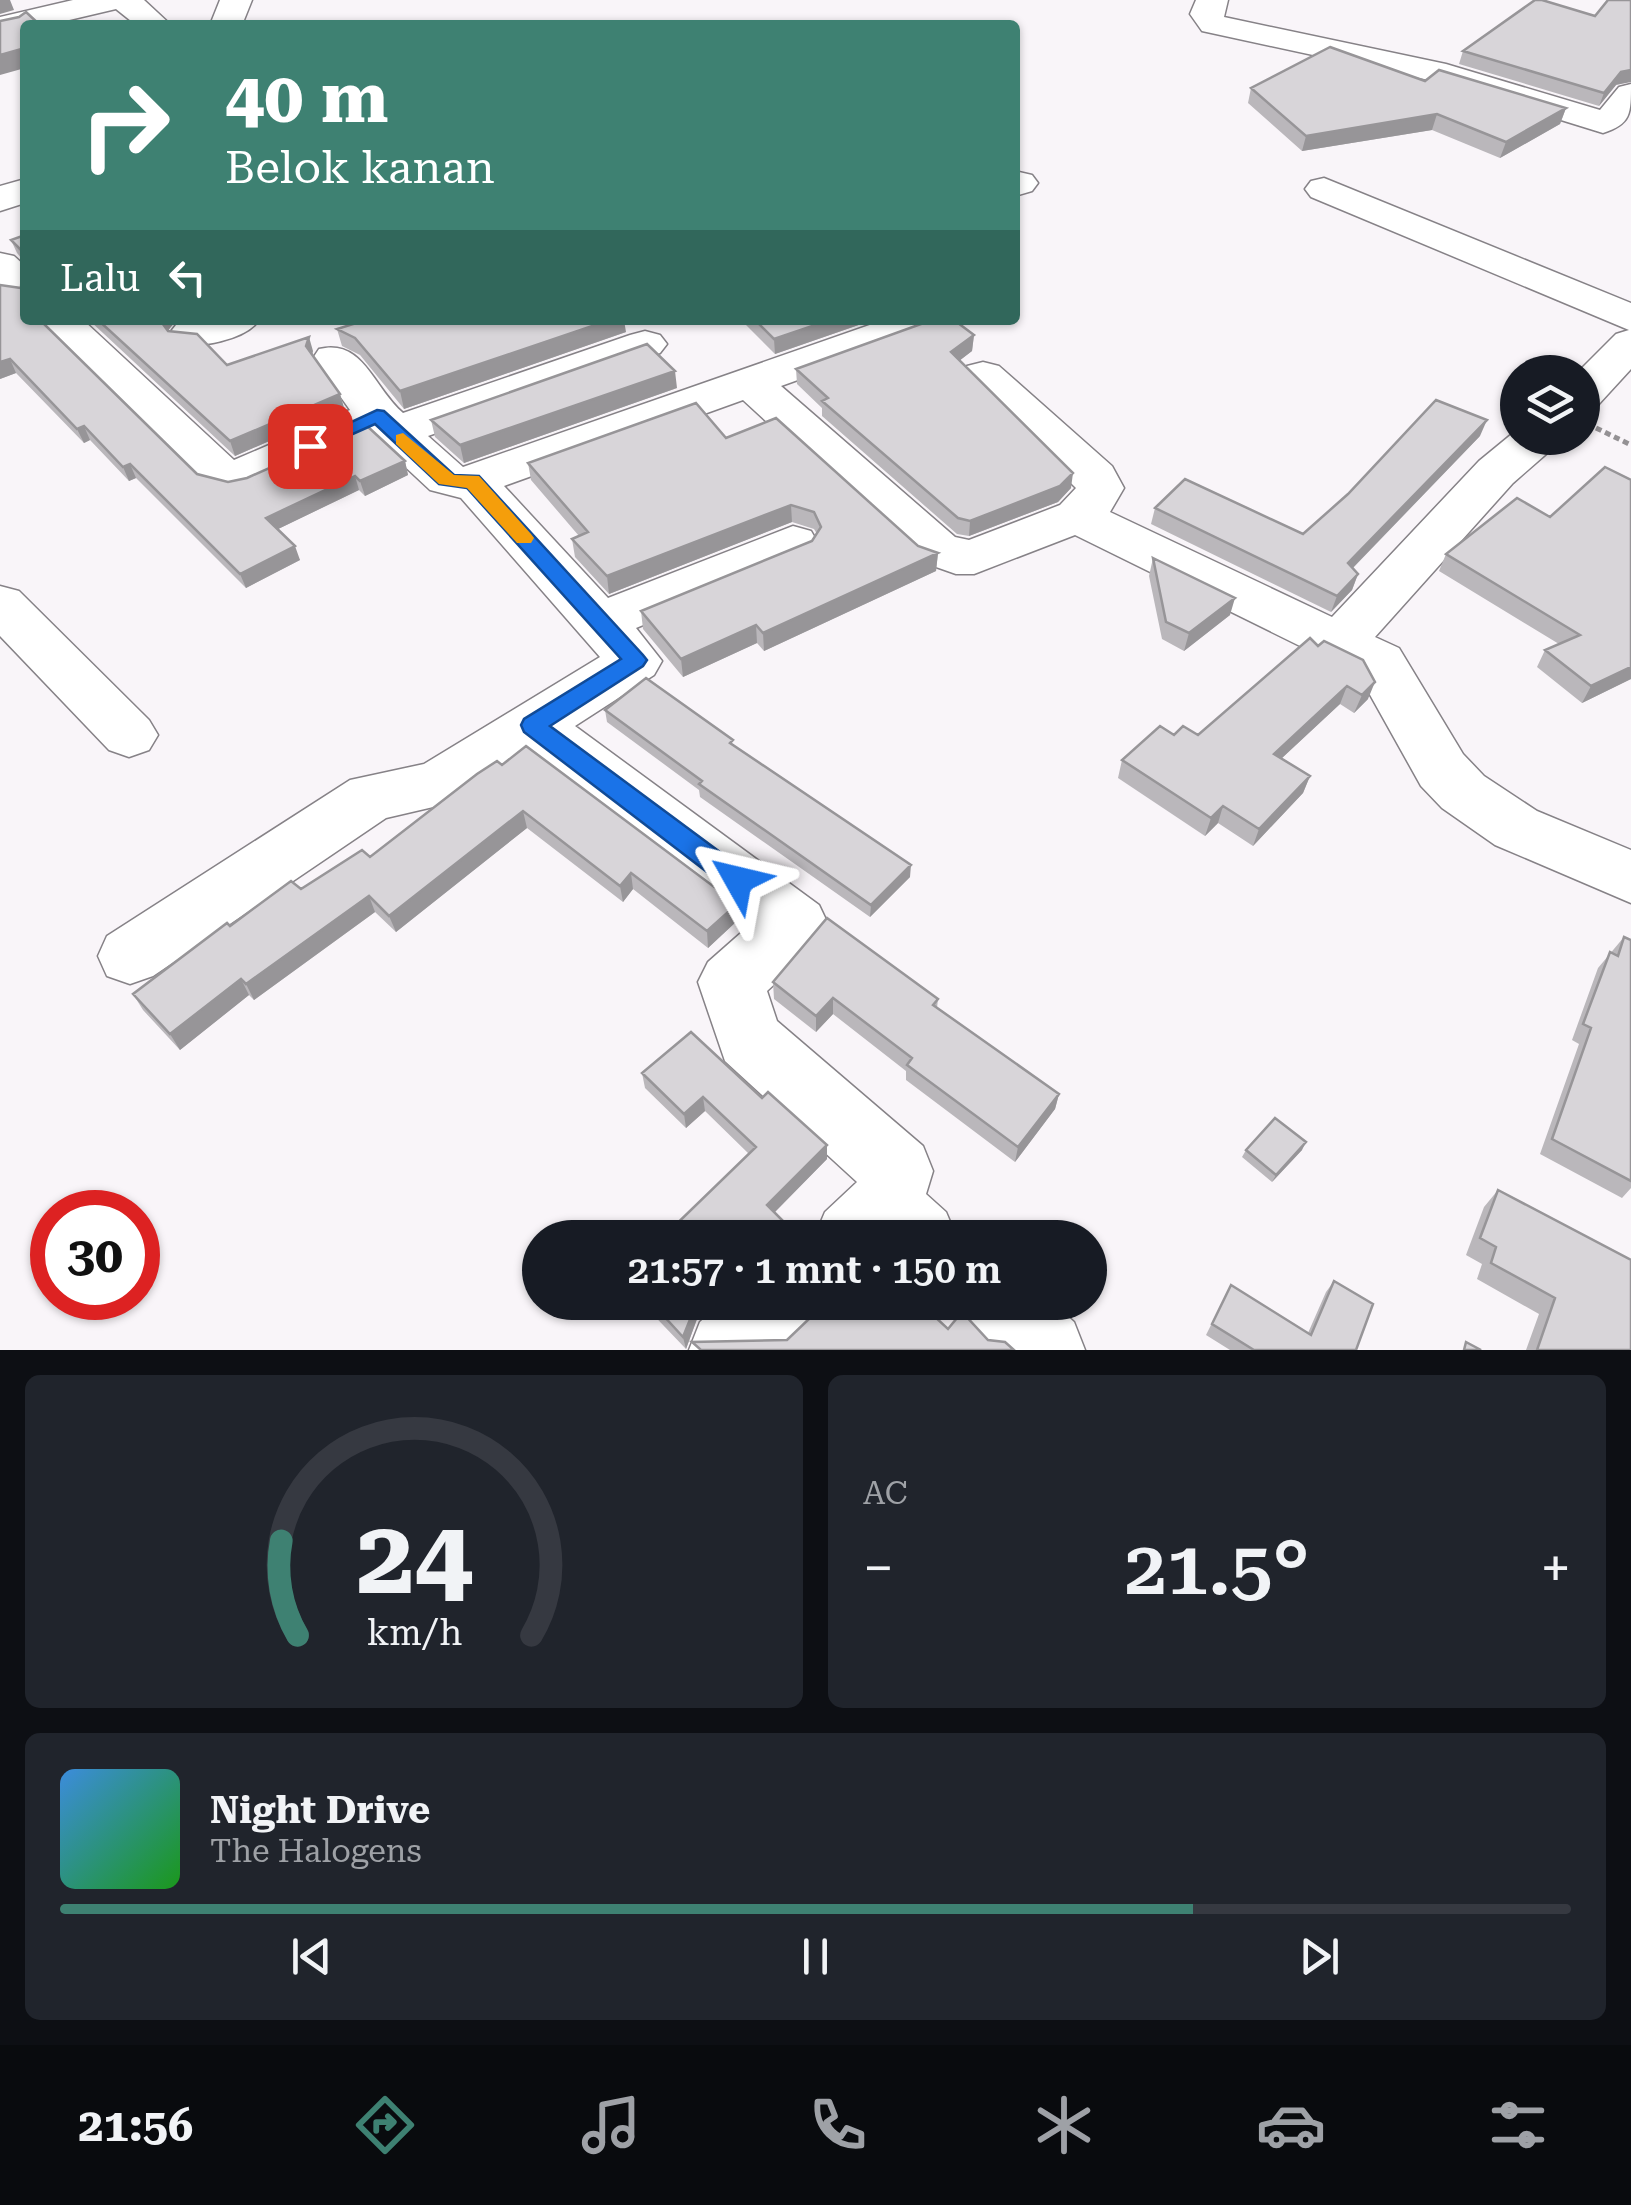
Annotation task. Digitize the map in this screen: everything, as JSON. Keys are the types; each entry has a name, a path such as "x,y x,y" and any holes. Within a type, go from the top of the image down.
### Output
{"street":[{"path":"29,20 113,0"},
{"path":"125,0 149,20"},
{"path":"1212,0 1206,14 1213,24 1446,74 1603,122 1610,120 1631,94"},
{"path":"1324,189 1631,318"},
{"path":"63,325 222,475 243,476 633,327 698,400"},
{"path":"191,334 221,325"},
{"path":"335,358 386,424 446,479 460,483 911,325"},
{"path":"1600,375 1631,343"},
{"path":"750,382 937,549 974,557 1077,516 1096,498 1100,488 1095,477 983,374"},
{"path":"1339,643 1516,455"},
{"path":"130,956 371,797 438,785 635,660 472,481"},
{"path":"1077,516 1380,662 1405,712 1442,770 1474,802 1516,828 1631,877"},
{"path":"600,622 792,544"},
{"path":"0,604 130,735"},
{"path":"532,725 796,924 731,982 750,1039 897,1171 887,1220"},
{"path":"728,1350 760,1320"},
{"path":"1013,1320 1046,1350"}],"path":[{"path":"1600,430 1631,445"}],"building":[{"path":"1535,0 1595,16 1608,0 1631,0 1631,70 1621,72 1604,93 1463,51"},
{"path":"26,12 35,20 20,20 20,49 0,55 0,21"},
{"path":"1330,47 1425,81 1439,70 1566,108 1506,142 1437,114 1306,136 1251,88"},
{"path":"0,285 20,288 20,325 45,325 197,474 228,482 247,478 366,425 405,461 360,481 355,476 266,518 295,546 240,574 130,464 123,467 84,426 77,429 10,359 0,362"},
{"path":"103,325 164,325 168,331 197,334 227,365 309,337 306,346 340,394 230,441"},
{"path":"350,325 595,325 400,391 355,338 337,329"},
{"path":"760,325 815,325 774,339"},
{"path":"918,325 961,325 974,335 951,352 1073,473 1060,486 970,521 958,518 822,401 828,398 796,369"},
{"path":"647,344 675,371 460,445 431,420"},
{"path":"1436,400 1487,420 1348,563 1358,574 1337,596 1155,508 1185,479 1303,534 1348,494"},
{"path":"696,403 726,438 776,418 918,546 938,553 763,633 756,625 681,659 641,611 812,541 821,527 814,512 791,505 607,576 572,539 588,532 528,463"},
{"path":"1605,467 1631,480 1631,667 1591,686 1545,650 1580,635 1446,554 1517,498 1550,517"},
{"path":"1153,558 1235,598 1189,633 1166,622"},
{"path":"1310,638 1318,646 1324,641 1363,660 1375,682 1362,695 1347,686 1274,754 1310,776 1259,829 1223,806 1211,818 1122,760 1160,726 1174,735 1183,726 1198,735"},
{"path":"646,678 733,740 730,743 911,865 871,905 699,784 702,781 605,710"},
{"path":"526,746 737,904 707,931 631,873 620,886 523,811 389,916 369,896 246,984 241,979 170,1034 133,994 227,923 230,926 291,881 301,889 362,850 370,857 477,774 497,761 502,765"},
{"path":"827,918 938,999 933,1005 1059,1094 1018,1147 907,1065 912,1058 833,998 816,1016 773,982"},
{"path":"1624,937 1631,940 1631,1181 1552,1139 1591,1028 1583,1024 1610,952 1618,956"},
{"path":"691,1032 762,1098 768,1092 827,1145 767,1205 782,1220 681,1220 756,1147 703,1097 684,1114 642,1073"},
{"path":"1275,1118 1306,1142 1276,1175 1246,1150"},
{"path":"1498,1190 1631,1260 1631,1350 1537,1350 1555,1298 1491,1263 1496,1247 1480,1238"},
{"path":"1334,1281 1373,1304 1356,1350 1254,1350 1212,1324 1231,1285 1311,1335"},
{"path":"667,1320 690,1320 683,1337"},
{"path":"808,1320 938,1320 948,1329 955,1320 969,1320 988,1340 1005,1342 1014,1350 701,1350 692,1342 787,1340"},
{"path":"1466,1342 1481,1350 1464,1350"}],"slow traffic":[{"path":"403,439 446,479 472,481 524,538"}],"route":[{"path":"310,446 377,416 446,479 472,481 635,660 532,725 738,880"}]}
